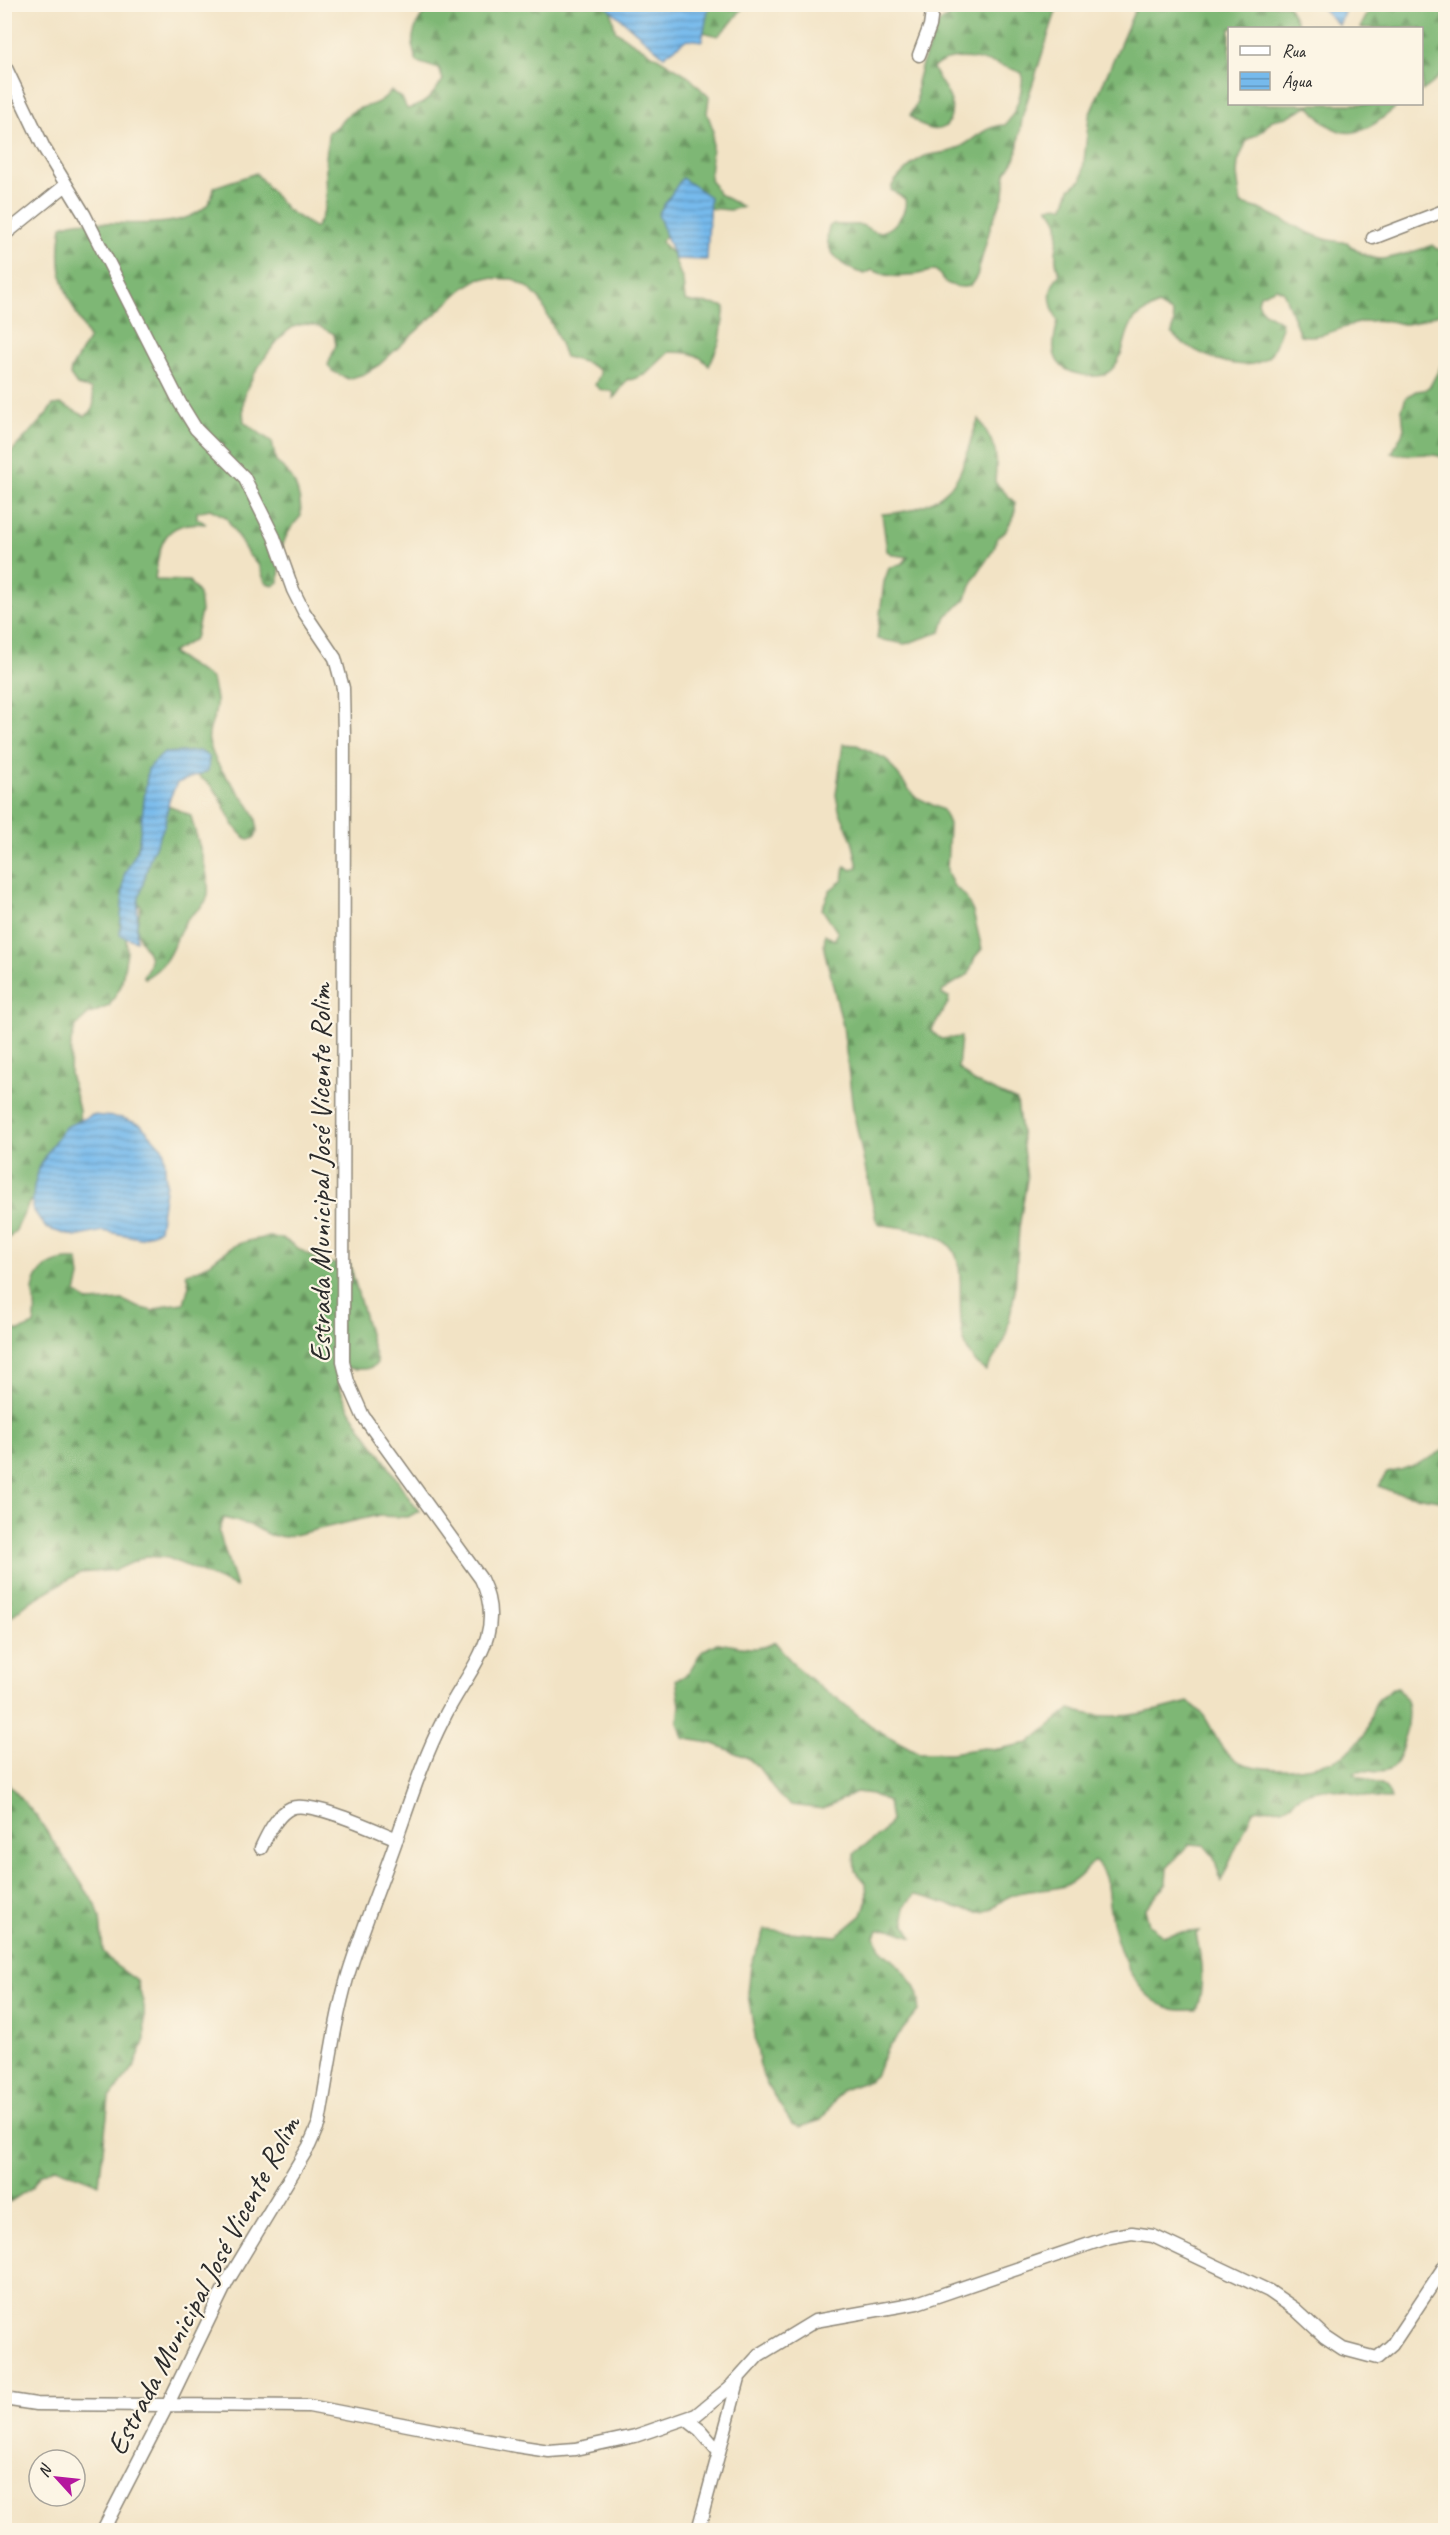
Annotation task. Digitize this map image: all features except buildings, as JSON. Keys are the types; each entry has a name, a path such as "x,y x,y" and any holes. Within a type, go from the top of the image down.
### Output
{"street":[{"path":"919,55 930,26 933,4"},
{"name":"Estrada Municipal José Vicente Rolim","path":"4,64 44,147 105,254 180,404 196,429 244,477 274,537 293,590 340,670 343,688 344,736 343,1362 348,1383 363,1416 481,1579 490,1596 492,1611 489,1634 483,1650 443,1719 418,1777 348,1975 319,2123 309,2146 227,2282 103,2530"},
{"path":"4,235 66,185"},
{"path":"1372,238 1446,210"},
{"path":"261,1848 279,1817 294,1807 304,1806 339,1816 397,1839"},
{"path":"4,2399 36,2404 309,2406 549,2451 575,2449 635,2436 696,2415 740,2376 759,2355 815,2321 917,2303 1110,2237 1132,2233 1154,2236 1269,2291 1343,2349 1377,2358 1392,2344 1446,2264"},
{"path":"698,2530 740,2376"},
{"path":"686,2419 700,2430 719,2452"}],"green space":[{"path":"444,4 610,5 615,30 687,75 709,97 707,113 713,129 710,179 719,194 743,207 730,210 697,207 681,218 661,242 672,253 683,281 685,300 725,307 720,341 709,366 705,361 691,354 669,352 646,374 628,379 614,398 613,391 601,390 595,385 600,374 599,370 587,363 565,357 540,300 529,288 513,279 480,278 465,287 379,365 364,374 348,379 332,371 328,365 336,345 334,334 318,326 299,325 292,328 276,343 248,386 243,408 244,422 272,442 276,462 292,479 300,500 301,516 289,531 282,546 279,582 273,586 265,582 259,566 248,554 226,517 210,509 197,512 197,518 206,524 180,526 166,537 159,556 155,580 189,581 199,594 201,611 195,639 171,653 212,679 216,706 209,742 222,771 253,812 257,825 256,835 250,839 239,832 217,793 191,770 155,799 191,816 207,877 207,899 185,922 166,960 145,978 143,976 150,961 138,934 137,924 141,906 138,905 125,922 127,952 121,986 109,1006 88,1015 76,1026 71,1041 70,1074 79,1110 80,1127 45,1206 30,1201 16,1230 5,1243 5,460 53,405 61,404 85,416 93,407 91,389 77,385 70,375 71,369 89,338 64,285 60,259 62,226 81,222 137,224 175,221 198,212 207,205 214,187 256,173 287,210 315,228 326,204 328,132 354,111 380,101 391,91 402,98 407,109 419,105 432,95 443,80 439,69 417,62 413,48 413,35 426,11 445,11"},
{"path":"701,5 745,5 718,36 703,32"},
{"path":"954,5 1058,5 1023,114 1016,157 1006,173 1004,195 991,225 977,276 970,286 961,287 945,282 935,270 903,276 872,270 865,274 857,272 842,263 831,251 827,236 829,227 833,224 861,225 878,232 889,229 904,210 905,199 891,190 904,172 923,157 951,151 990,128 1005,125 1016,107 1022,85 1022,73 989,62 964,58 942,62 933,68 951,102 949,121 945,126 939,129 925,127 910,115 917,102 917,82 922,64 939,23 954,12"},
{"path":"1137,5 1288,5 1299,27 1228,27 1228,105 1309,105 1287,117 1272,120 1261,132 1247,140 1238,162 1237,174 1241,204 1267,212 1319,237 1347,242 1362,254 1377,259 1433,245 1436,249 1445,249 1445,313 1410,324 1371,321 1321,335 1300,335 1283,291 1276,288 1260,295 1258,302 1263,311 1281,322 1282,327 1268,357 1258,363 1232,364 1204,355 1172,334 1174,321 1172,313 1158,305 1142,314 1130,325 1119,359 1110,371 1091,376 1075,373 1062,367 1054,352 1058,321 1050,297 1053,285 1060,274 1056,261 1058,224 1048,207 1064,206 1070,189 1082,179 1089,116"},
{"path":"1372,5 1445,5 1445,70 1423,90 1423,27 1361,27"},
{"path":"1309,105 1399,105 1376,123 1353,132 1343,132 1332,128"},
{"path":"1445,358 1445,458 1392,453 1404,430 1402,409 1406,397 1430,386"},
{"path":"979,419 996,455 995,482 1015,503 1015,514 1005,532 997,538 994,549 975,577 965,600 946,616 941,632 905,644 877,639 884,582 889,568 903,563 908,557 894,555 887,551 882,514 916,508 927,504 946,491 960,472"},
{"path":"843,744 857,745 886,759 914,796 943,810 949,824 947,871 953,885 965,896 973,912 982,949 975,957 969,974 943,990 942,995 949,997 948,1003 931,1031 941,1039 961,1037 958,1068 974,1082 1017,1101 1027,1179 1019,1228 1015,1291 1005,1340 986,1371 972,1357 964,1341 959,1265 954,1251 936,1236 880,1224 876,1220 853,1110 843,1026 824,949 825,934 834,940 838,933 822,909 830,890 843,880 845,866 852,870 858,867 852,840 839,810 836,795"},
{"path":"269,1237 282,1238 322,1263 350,1264 377,1363 365,1369 340,1367 338,1377 340,1388 352,1414 419,1511 408,1517 375,1516 285,1537 269,1535 253,1526 224,1518 219,1532 236,1587 168,1558 146,1556 116,1570 79,1573 26,1604 5,1622 5,1328 19,1331 34,1325 33,1292 42,1270 62,1261 78,1260 80,1277 76,1293 89,1302 123,1300 153,1311 167,1305 184,1303 189,1285 186,1273 208,1264 240,1243"},
{"path":"1445,1449 1445,1501 1393,1492 1378,1486 1387,1473 1417,1464"},
{"path":"775,1642 796,1667 823,1690 837,1698 875,1729 919,1753 998,1749 1029,1743 1070,1709 1100,1716 1115,1716 1144,1713 1188,1702 1202,1714 1219,1743 1230,1756 1254,1767 1288,1769 1305,1767 1334,1760 1349,1751 1365,1734 1375,1704 1392,1688 1398,1688 1404,1696 1408,1711 1406,1729 1394,1766 1384,1772 1362,1770 1353,1773 1385,1788 1391,1799 1380,1799 1337,1790 1315,1790 1301,1795 1285,1807 1253,1811 1221,1881 1214,1857 1204,1845 1189,1844 1167,1868 1166,1884 1145,1909 1149,1925 1163,1935 1199,1931 1196,1934 1201,1962 1201,1982 1196,2010 1176,2010 1158,2003 1136,1981 1120,1950 1111,1918 1104,1875 1094,1861 1071,1883 1056,1888 1015,1894 984,1912 964,1910 931,1898 914,1895 904,1907 905,1924 913,1937 890,1929 878,1930 875,1937 880,1949 903,1970 916,1987 919,2001 918,2011 887,2049 875,2076 868,2081 842,2090 821,2120 800,2127 792,2124 761,2072 748,1994 751,1965 765,1930 837,1936 862,1915 867,1900 866,1883 855,1870 854,1853 882,1833 891,1821 888,1802 872,1794 856,1792 823,1809 791,1805 779,1796 759,1768 748,1758 714,1744 683,1738 678,1722 680,1705 676,1679 686,1675 703,1651 717,1643 761,1648"},
{"path":"5,1780 37,1817 96,1905 100,1918 103,1951 115,1965 137,1981 144,2006 145,2039 134,2067 109,2099 99,2184 56,2167 40,2175 31,2188 5,2205"}],"water":[{"path":"605,5 709,5 702,41 687,39 664,56"},
{"path":"1318,5 1347,5 1339,25"},
{"path":"682,178 710,197 707,260 675,259 658,214"},
{"path":"200,751 209,757 208,771 177,783 169,800 165,824 150,858 138,902 136,941 120,935 124,875 138,849 148,768 164,753"},
{"path":"92,1115 123,1118 141,1125 164,1150 166,1183 159,1230 140,1238 103,1231 75,1237 46,1228 32,1208 34,1187 40,1165 52,1145 65,1127"}]}
